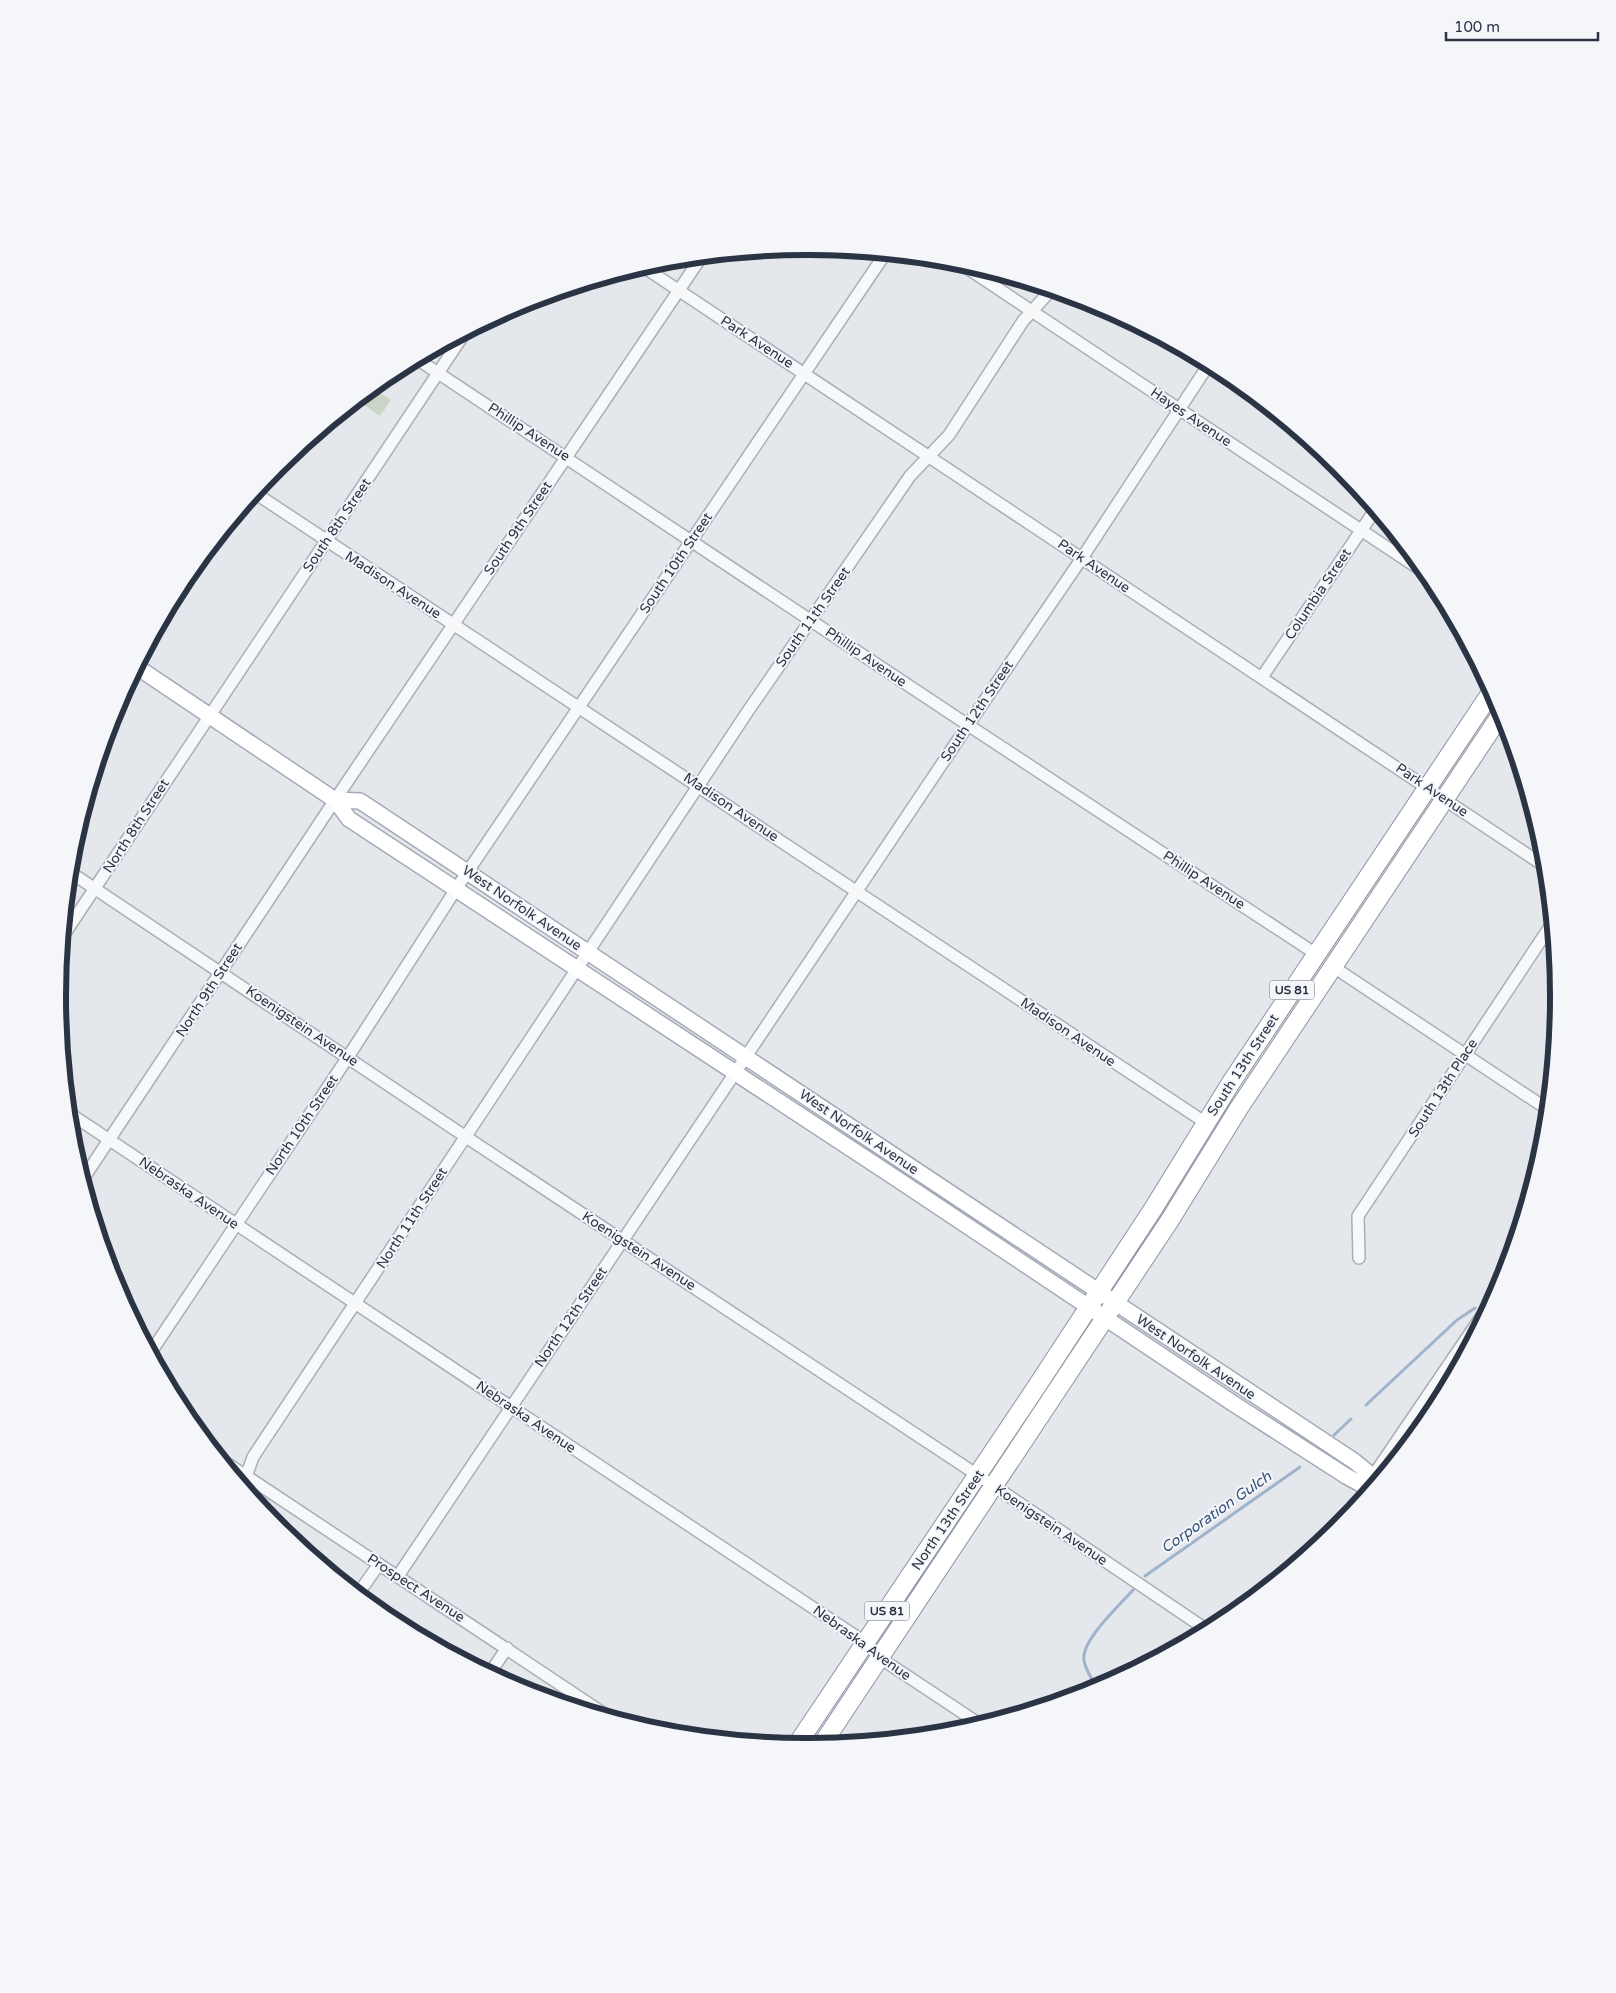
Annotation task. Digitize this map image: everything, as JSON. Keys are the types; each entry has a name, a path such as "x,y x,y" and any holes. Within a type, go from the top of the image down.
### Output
{"highway":[{"name":"South 13th Street","path":"1094,1300 1316,954 1487,699"},
{"name":"South 13th Street","path":"1110,1310 1170,1220 1239,1108 1332,966 1496,722"},
{"name":"North 13th Street","path":"802,1738 1094,1300"},
{"name":"North 13th Street","path":"827,1738 1110,1310"}],"main road":[{"name":"West Norfolk Avenue","path":"142,670 335,800 349,819 735,1073 1354,1462 1371,1480"},
{"name":"West Norfolk Avenue","path":"335,800 360,801 468,872 745,1057 1094,1300"}],"street":[{"name":"South 10th Street","path":"468,872 882,259"},
{"name":"South 9th Street","path":"335,800 697,263"},
{"name":"Park Avenue","path":"650,272 1536,861"},
{"name":"Hayes Avenue","path":"977,275 1408,562"},
{"name":"South 11th Street","path":"587,952 910,476 948,434 1023,321 1048,295"},
{"name":"South 8th Street","path":"209,715 458,343"},
{"name":"Phillip Avenue","path":"423,363 1316,954"},
{"name":"South 12th Street","path":"745,1057 1082,558 1205,370"},
{"name":"Madison Avenue","path":"260,497 1206,1123"},
{"name":"Columbia Street","path":"1262,677 1372,514"},
{"name":"North 8th Street","path":"70,927 209,715"},
{"name":"North 9th Street","path":"88,1172 335,800"},
{"name":"North 10th Street","path":"155,1346 348,1057 468,872"},
{"name":"Koenigstein Avenue","path":"77,877 994,1486 1200,1626"},
{"name":"South 13th Place","path":"1359,1258 1358,1216 1546,933"},
{"name":"North 11th Street","path":"244,1479 252,1457 587,952"},
{"path":"1332,966 1541,1105"},
{"name":"North 12th Street","path":"398,1576 745,1057"},
{"name":"Nebraska Avenue","path":"77,1118 866,1643 880,1658 973,1719"},
{"path":"1393,1452 1454,1360"},
{"name":"Prospect Avenue","path":"246,1482 398,1576 593,1706"},
{"path":"362,1589 379,1564"},
{"path":"493,1668 507,1648"}],"green space":[{"path":"379,392 391,400 380,416 364,405 367,400"}],"waterway":[{"name":"Corporation Gulch","path":"1366,1405 1457,1320 1475,1308"},
{"name":"Corporation Gulch","path":"1334,1435 1351,1419"},
{"name":"Corporation Gulch","path":"1145,1576 1300,1467"},
{"name":"Corporation Gulch","path":"1093,1681 1084,1660 1085,1652 1095,1633 1133,1590"}]}
